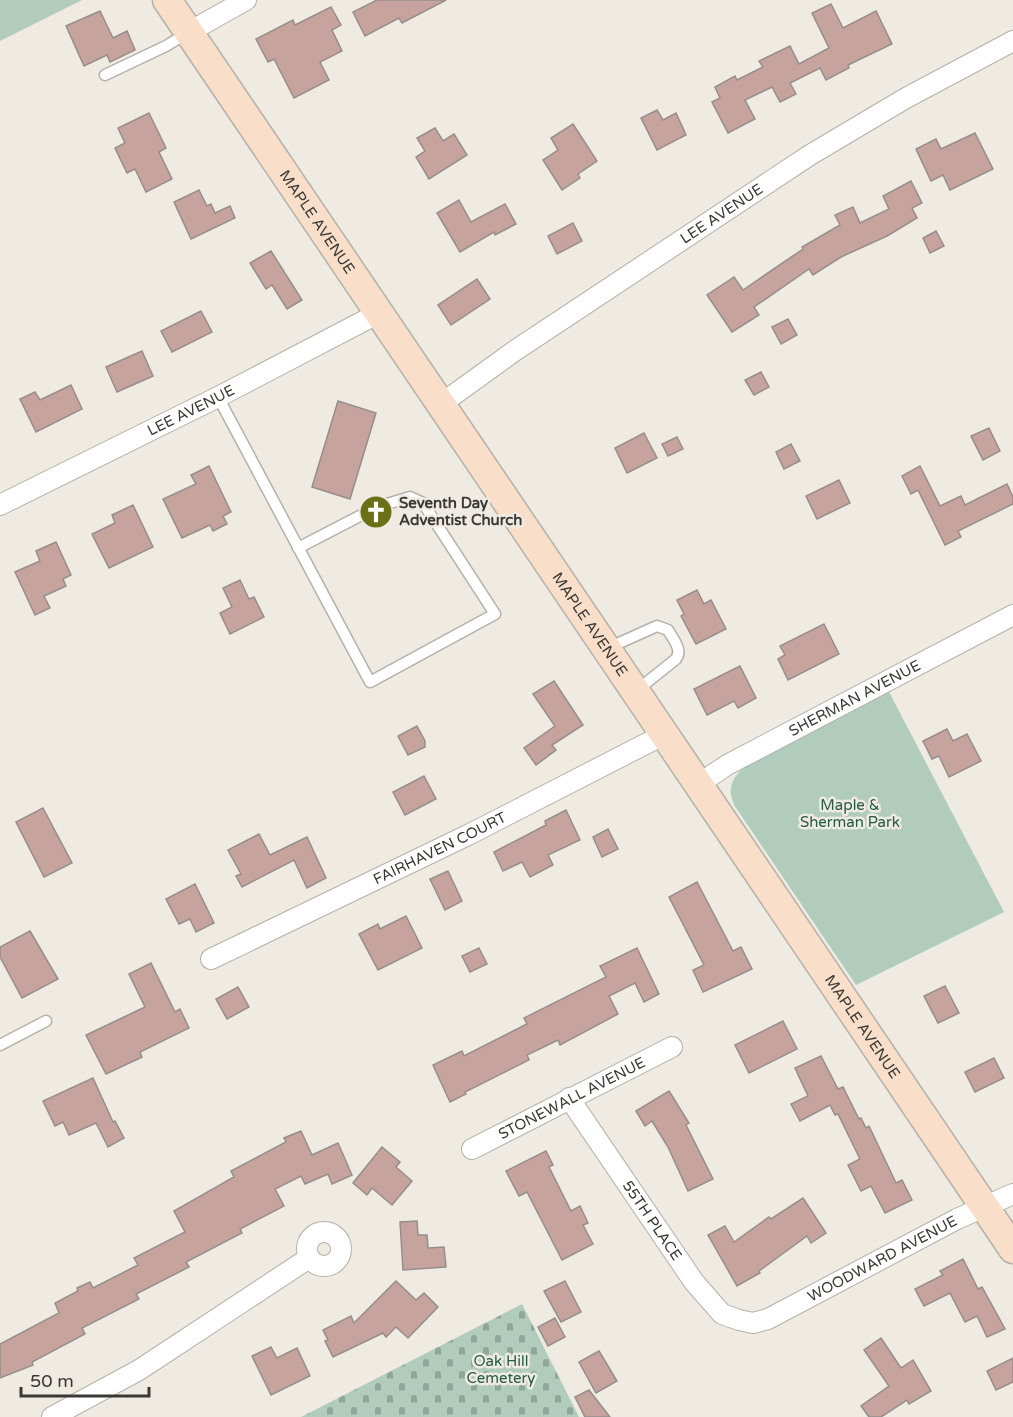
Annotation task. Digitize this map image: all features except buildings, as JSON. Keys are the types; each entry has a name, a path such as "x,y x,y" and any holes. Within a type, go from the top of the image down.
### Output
{"main road":[{"name":"MAPLE AVENUE","path":"167,0 1013,1249"}],"street":[{"path":"189,32 246,0"},
{"name":"LEE AVENUE","path":"441,404 513,352 810,154 906,98 1013,41"},
{"name":"LEE AVENUE","path":"0,505 218,397 379,313"},
{"name":"SHERMAN AVENUE","path":"699,784 727,765 1013,615"},
{"name":"FAIRHAVEN COURT","path":"211,959 470,834 665,734"},
{"name":"STONEWALL AVENUE","path":"472,1149 672,1047"},
{"name":"55TH PLACE","path":"569,1098 694,1281 722,1314 753,1323"},
{"name":"WOODWARD AVENUE","path":"753,1323 768,1319 957,1219 1013,1194"},
{"path":"52,1417 139,1370 309,1258"}],"lane":[{"path":"105,75 166,46 189,32"},
{"path":"218,397 298,548 370,682 495,614 423,503 410,497 376,507 298,548"},
{"path":"607,649 657,626 668,630 679,650 679,655 635,691"},
{"path":"0,1046 46,1021"}],"green space":[{"path":"0,0 82,0 0,41"},
{"name":"Maple & Sherman Park","path":"888,690 1004,912 856,985 736,808 731,789 738,773 749,764"},
{"name":"Oak Hill Cemetery","path":"522,1304 579,1417 301,1417"}],"place":[{"name":"Seventh Day Adventist Church","path":"376,512"}]}
